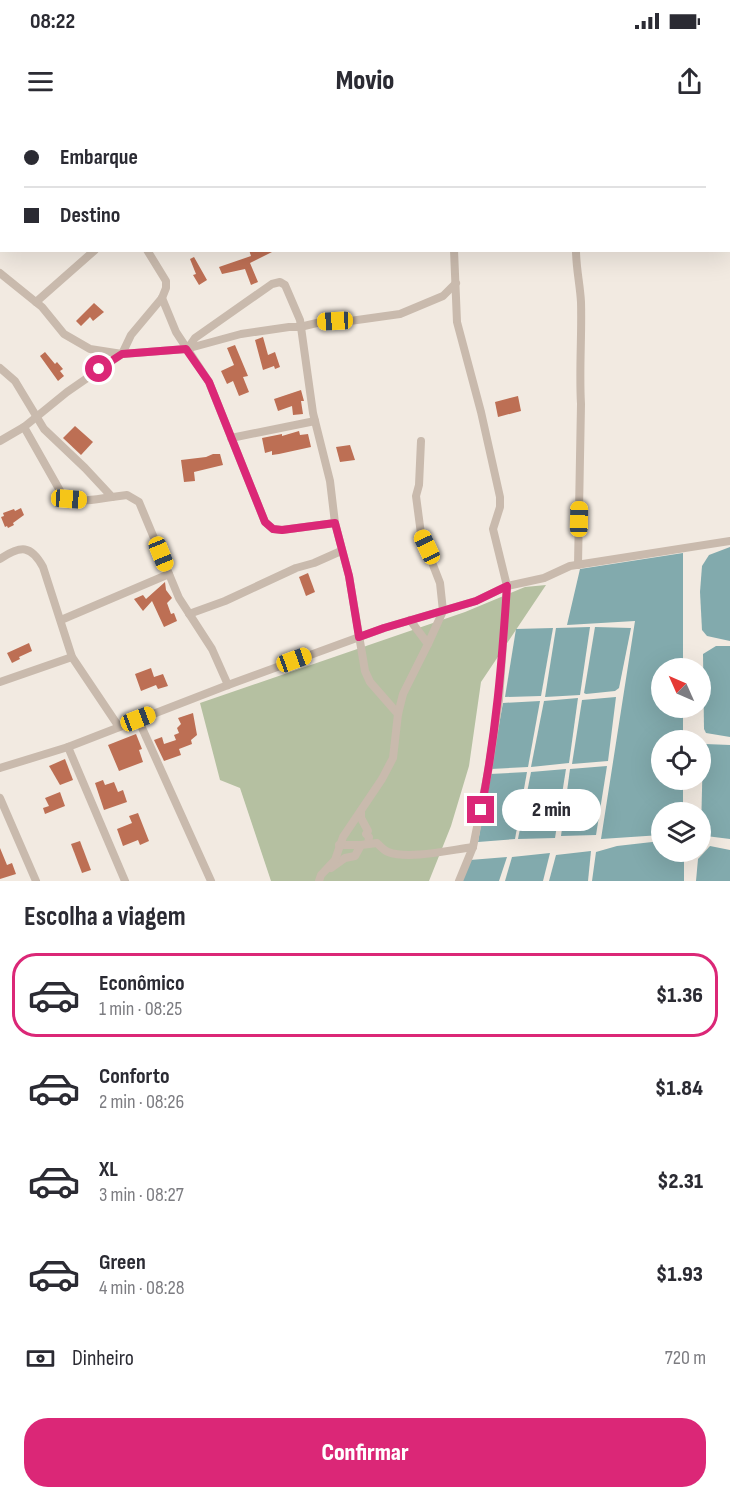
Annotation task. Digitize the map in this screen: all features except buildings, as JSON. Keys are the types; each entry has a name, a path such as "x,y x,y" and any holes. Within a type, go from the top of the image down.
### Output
{"street":[{"path":"36,302 93,252"},
{"path":"0,441 24,427 122,354 131,334 162,298 166,281 148,252"},
{"path":"454,252 457,322 481,412 500,497 494,530 507,586 499,700 488,772 473,847 459,881"},
{"path":"576,252 582,342 578,565"},
{"path":"0,273 36,302 60,331 82,346 101,352 122,354 187,349 241,334 300,327 321,322 350,321 400,314 443,296 456,283"},
{"path":"187,349 195,338 272,284 280,282 285,285 300,320 315,421 330,482 335,523 349,576 367,676 398,714"},
{"path":"162,298 169,317 209,382 258,510 265,522 273,529 282,530 335,523"},
{"path":"0,368 15,381 44,429 112,497"},
{"path":"231,438 315,421"},
{"path":"24,427 63,496 69,499 86,500 128,495 139,502 178,598 212,649 228,685"},
{"path":"319,881 321,875 335,860 339,845 393,758 398,714 403,694 443,611 440,583 421,534 416,496 422,441"},
{"path":"0,768 68,747 359,637 476,601 507,586 544,578 570,566 730,541"},
{"path":"0,559 21,548 26,548 37,555 72,657 119,727"},
{"path":"189,614 341,551"},
{"path":"61,620 169,574"},
{"path":"410,620 428,644"},
{"path":"0,682 72,657"},
{"path":"138,719 211,881"},
{"path":"68,747 125,881"},
{"path":"0,798 36,881"},
{"path":"327,869 339,864 345,858 355,856 365,845 369,837 361,818 361,810"},
{"path":"339,845 377,843 384,850 395,854 473,847"}],"green space":[{"path":"546,585 481,682 469,766 451,826 429,881 271,881 240,788 220,780 200,703 465,612 525,587"}],"water":[{"path":"730,547 730,641 707,636 702,630 700,592 702,566 709,555"},
{"path":"683,553 683,658 651,658 651,718 683,718 683,730 651,730 651,790 683,790 683,802 651,802 651,836 601,839 635,621 567,625 580,569"},
{"path":"590,627 580,695 545,697 556,628"},
{"path":"595,627 631,628 619,688 615,691 586,694 584,693"},
{"path":"553,628 541,696 505,697 516,629"},
{"path":"716,646 730,646 730,737 711,734 711,730 704,729 704,718 711,718 711,658 703,658 703,654"},
{"path":"616,697 608,761 572,764 582,700"},
{"path":"578,698 569,763 531,767 544,701"},
{"path":"540,701 528,767 491,769 503,703"},
{"path":"711,744 730,745 730,839 711,837 711,802 702,802 702,790 711,790"},
{"path":"607,766 596,835 561,836 570,769"},
{"path":"566,769 555,838 518,839 531,772"},
{"path":"527,772 515,839 478,842 490,774"},
{"path":"651,842 651,862 684,862 684,881 592,881 596,852 617,846"},
{"path":"711,846 730,850 730,881 696,881 698,862 711,862"},
{"path":"591,851 588,881 549,881 556,855"},
{"path":"550,853 543,881 505,881 512,857"},
{"path":"507,857 499,881 462,881 470,860"}],"route":[{"path":"99,369 122,354 186,349 209,382 258,510 265,522 273,529 282,530 335,523 349,576 359,637 476,601 507,586 499,700 481,810"}]}
